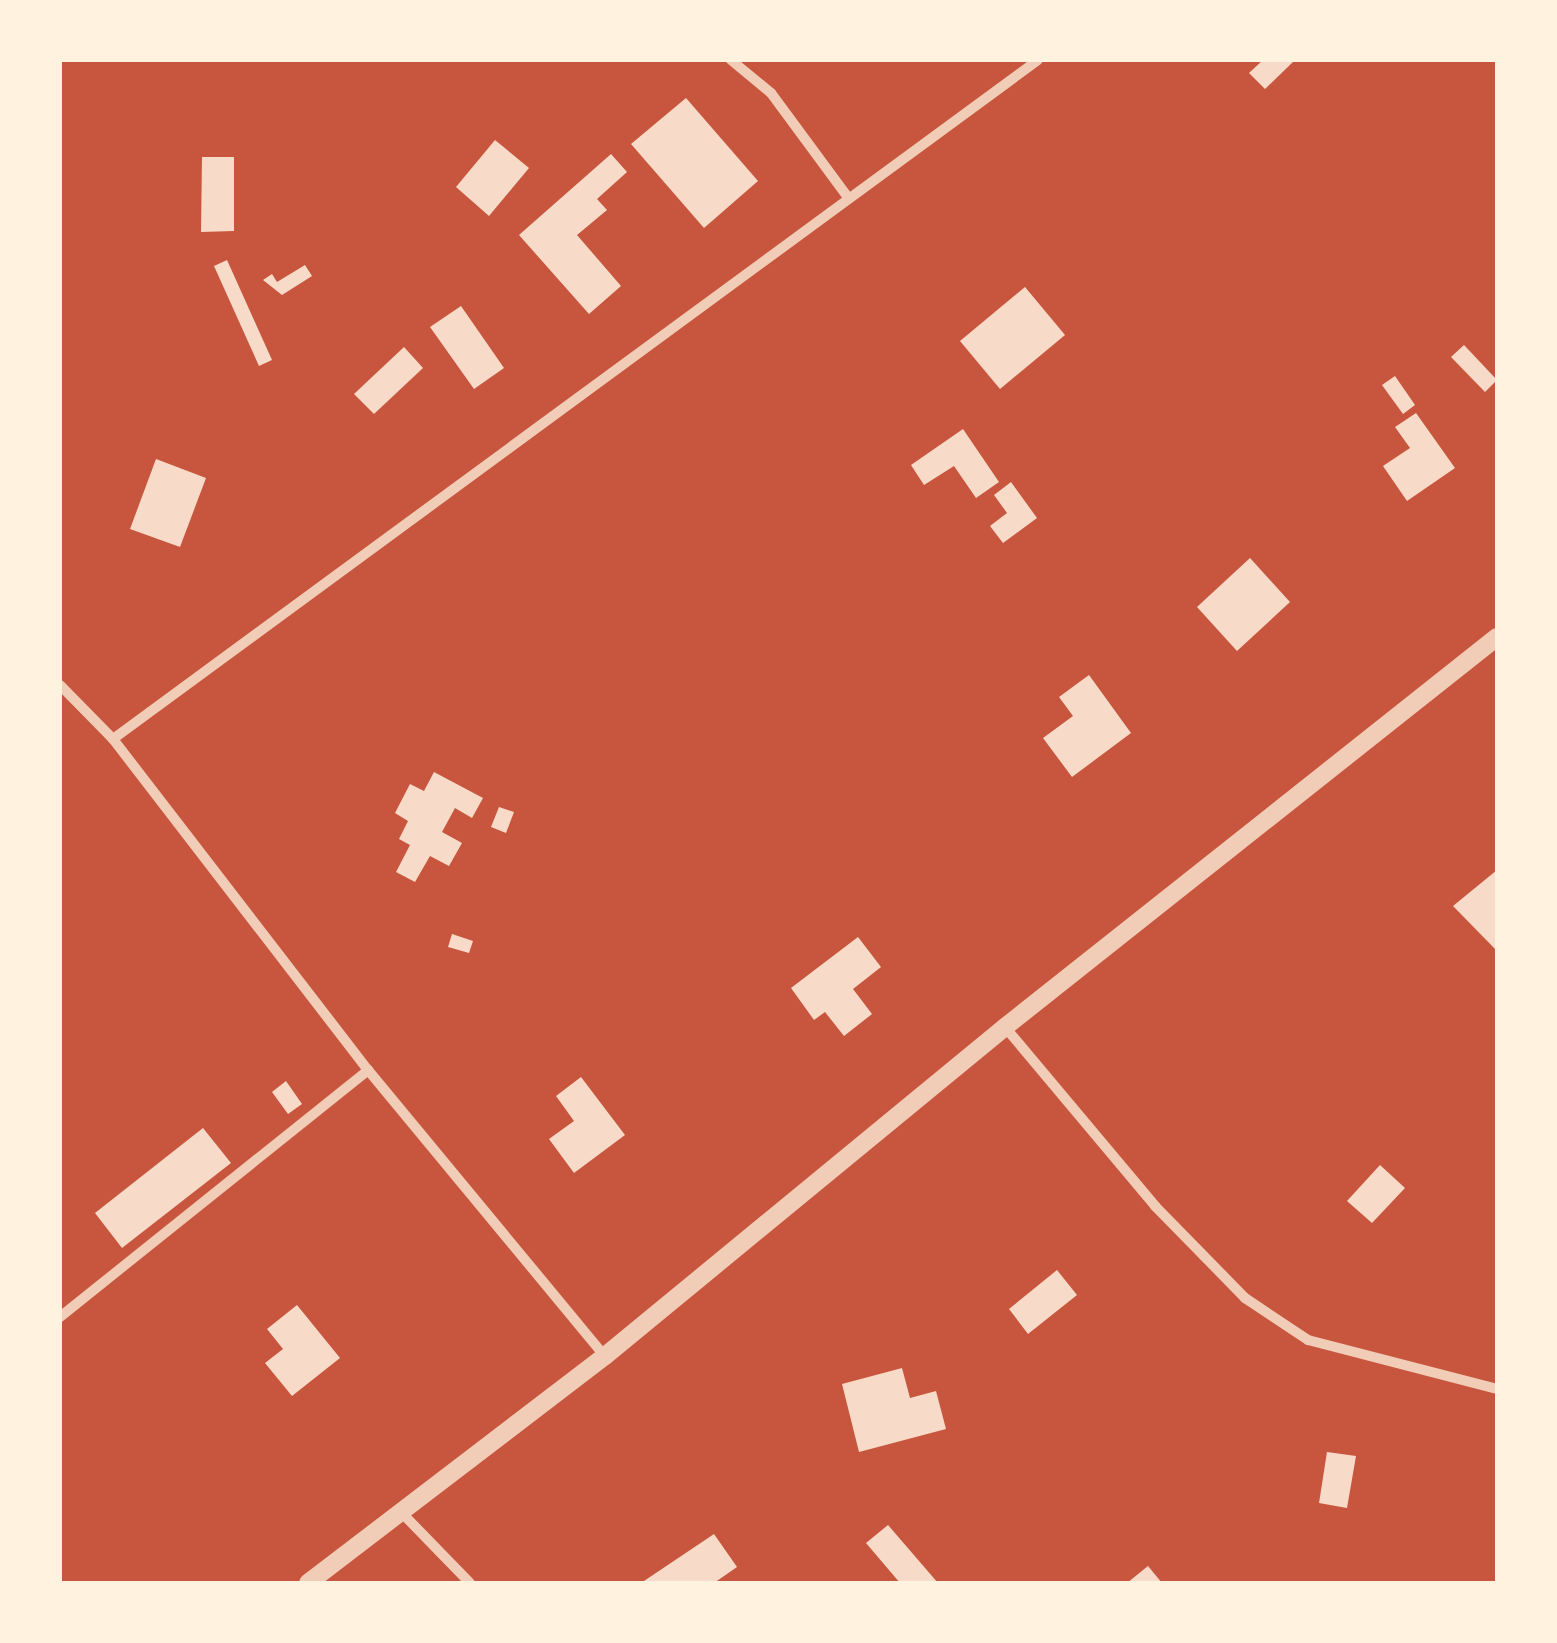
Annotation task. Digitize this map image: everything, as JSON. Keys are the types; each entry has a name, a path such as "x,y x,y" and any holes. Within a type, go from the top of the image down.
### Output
{"street":[{"path":"730,60 771,93 847,196"},
{"path":"113,739 497,463 847,196 1038,60"},
{"path":"308,1583 605,1356 1005,1027 1497,637"},
{"path":"60,686 113,739 368,1070 605,1356"},
{"path":"1005,1027 1155,1206 1245,1298 1308,1340 1497,1389"},
{"path":"60,1316 368,1070"},
{"path":"400,1511 470,1583"}],"building":[{"path":"1263,60 1295,60 1265,89 1249,73"},
{"path":"686,98 758,181 704,228 631,144"},
{"path":"495,140 529,168 489,216 456,187"},
{"path":"611,154 627,172 597,199 607,210 577,235 621,286 589,314 519,235"},
{"path":"202,157 234,157 234,231 201,232"},
{"path":"227,260 272,360 259,366 214,266"},
{"path":"305,265 312,276 282,295 263,280 272,274 277,282"},
{"path":"1025,287 1065,335 1000,389 960,341"},
{"path":"461,306 504,368 474,389 430,327"},
{"path":"1464,345 1497,380 1485,392 1451,357"},
{"path":"404,347 423,368 374,414 354,394"},
{"path":"1395,376 1415,405 1403,414 1382,385"},
{"path":"1416,413 1455,468 1407,501 1383,466 1410,448 1395,427"},
{"path":"963,429 999,482 976,498 954,466 924,485 911,465"},
{"path":"156,459 206,478 180,547 130,529"},
{"path":"1011,482 1037,518 1003,543 990,526 1007,513 994,495"},
{"path":"1250,558 1290,602 1237,651 1197,607"},
{"path":"1089,675 1131,733 1072,777 1043,738 1073,716 1059,697"},
{"path":"434,772 483,798 472,818 455,808 442,832 462,843 449,866 430,856 415,882 396,872 410,845 399,839 408,821 395,813 410,784 424,791"},
{"path":"499,807 514,812 506,833 491,827"},
{"path":"1497,870 1497,951 1453,906"},
{"path":"452,934 473,941 469,953 448,947"},
{"path":"858,937 881,967 853,989 872,1014 844,1036 825,1012 814,1020 791,988"},
{"path":"581,1077 625,1135 574,1173 549,1139 574,1121 556,1096"},
{"path":"286,1081 302,1104 288,1114 272,1092"},
{"path":"203,1128 231,1163 122,1248 95,1213"},
{"path":"1380,1165 1405,1188 1372,1223 1347,1201"},
{"path":"1057,1270 1077,1295 1028,1334 1009,1309"},
{"path":"297,1305 340,1358 292,1396 265,1363 283,1349 267,1329"},
{"path":"902,1368 910,1398 936,1391 946,1429 859,1452 842,1384"},
{"path":"1327,1452 1356,1456 1347,1508 1319,1503"},
{"path":"888,1525 938,1583 900,1583 866,1543"},
{"path":"714,1534 737,1567 714,1583 641,1583"},
{"path":"1148,1566 1162,1583 1127,1583"}]}
